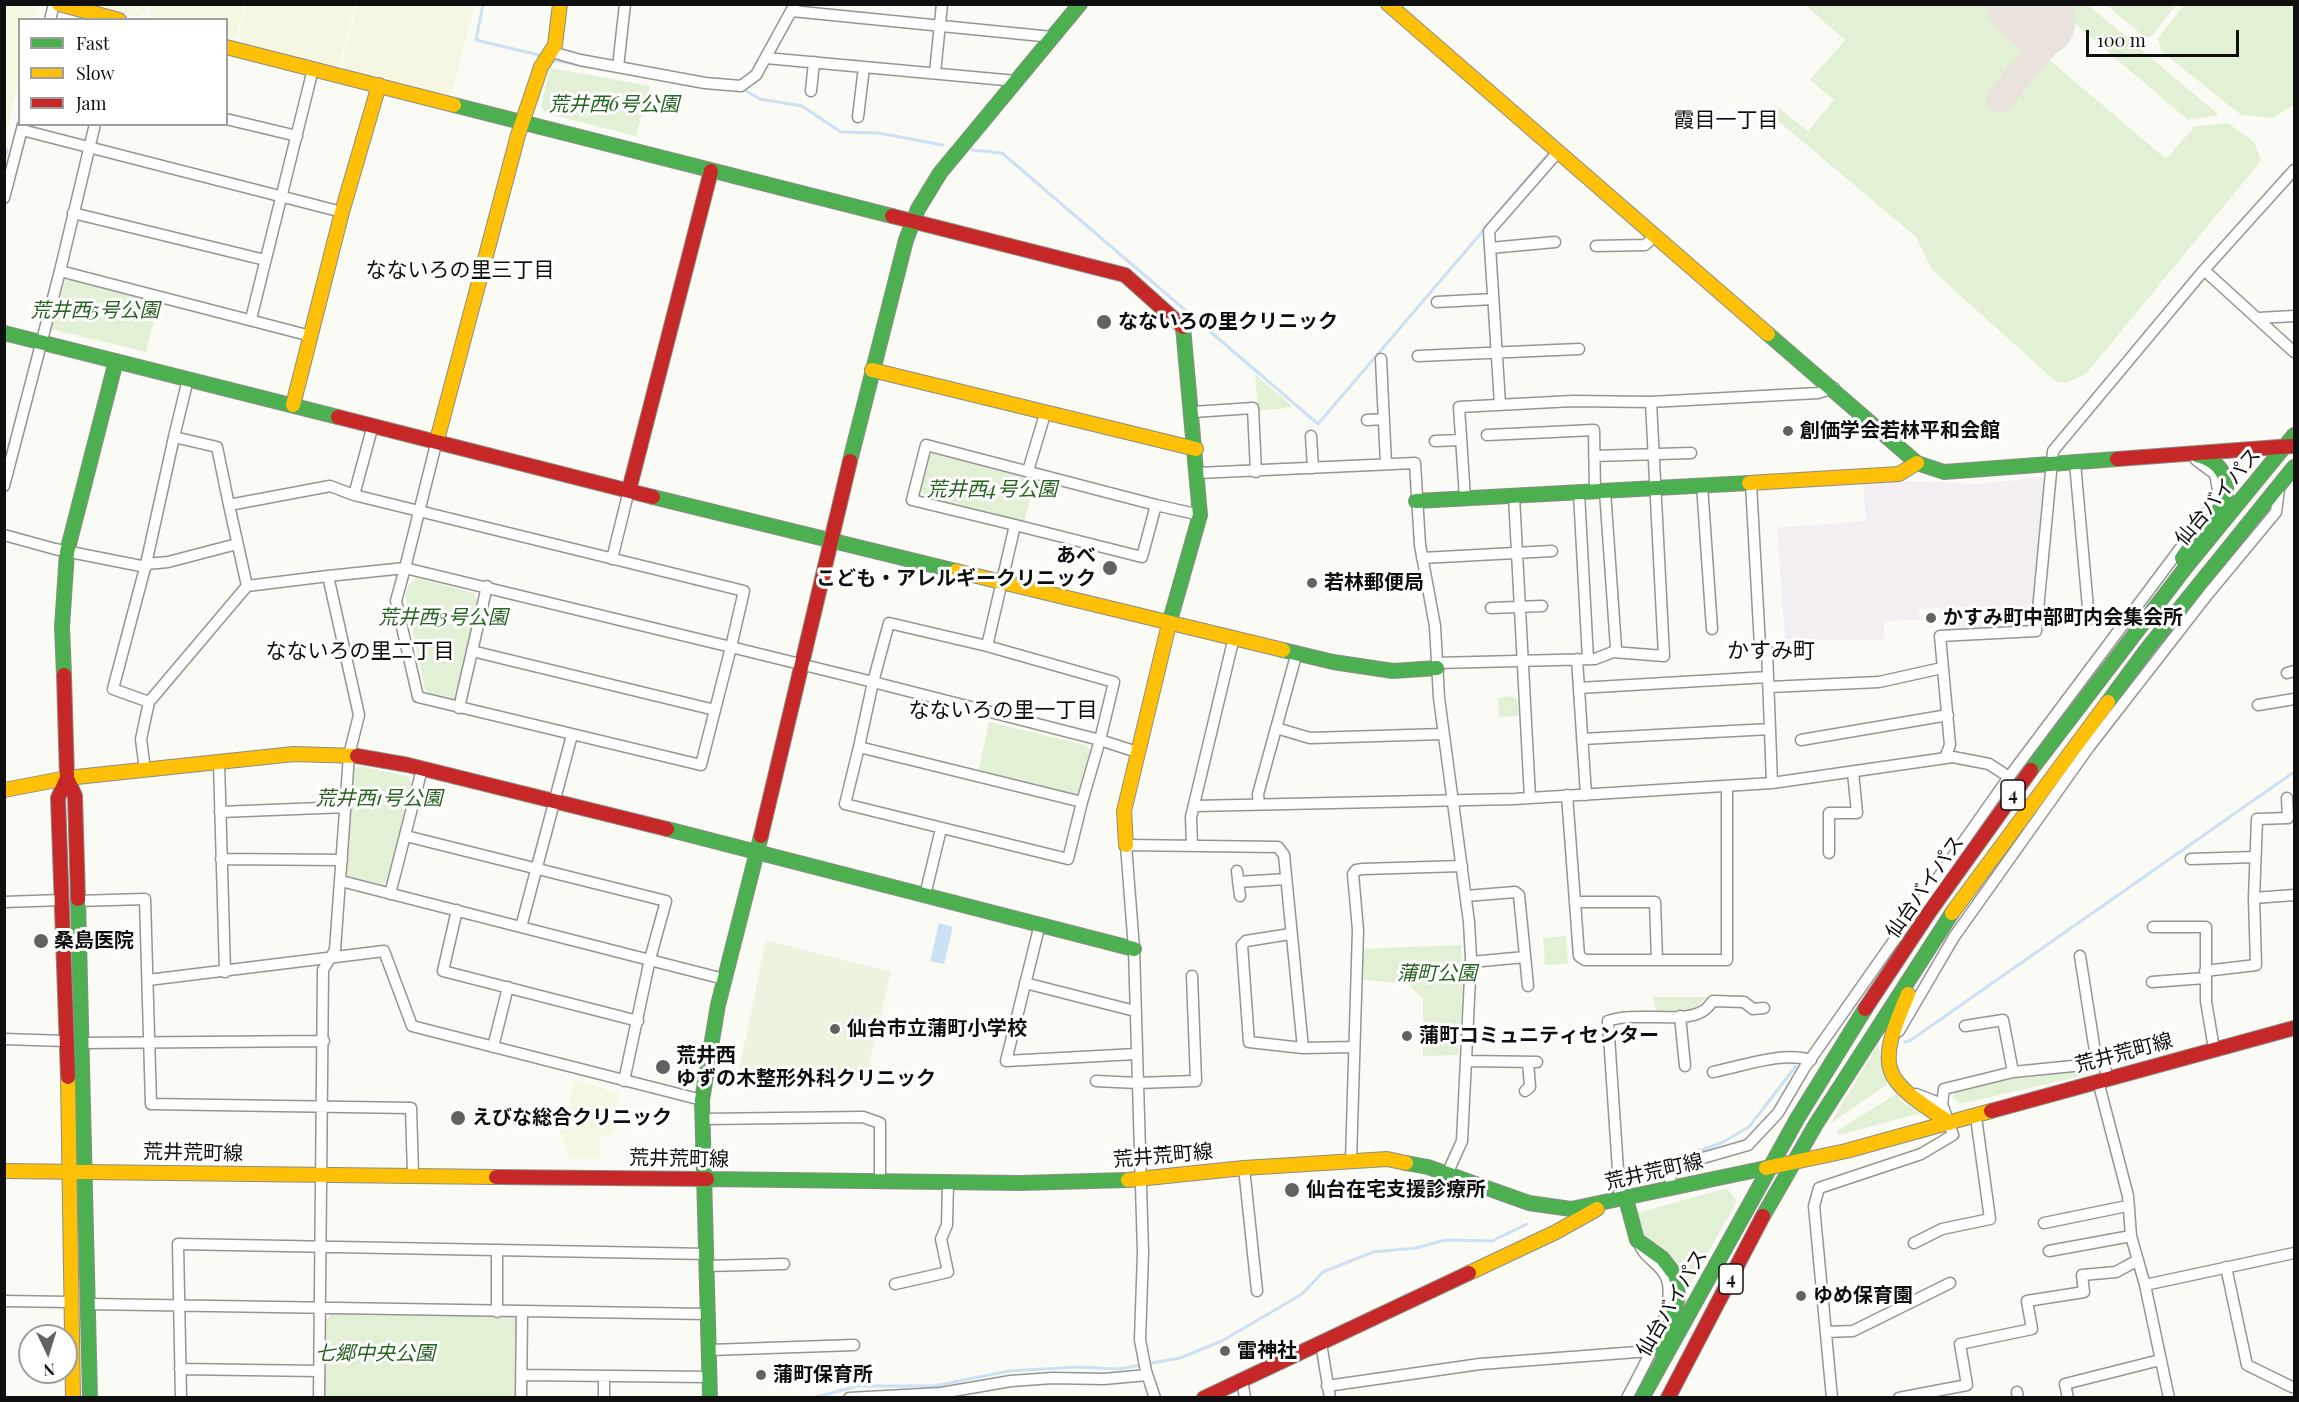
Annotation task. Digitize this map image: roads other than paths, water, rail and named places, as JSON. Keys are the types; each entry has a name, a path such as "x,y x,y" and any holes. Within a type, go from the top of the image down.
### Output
{"main road":[{"path":"59,4 112,18"},
{"path":"437,440 522,123 548,56 555,45 560,4"},
{"path":"710,1398 702,1100 711,1030 757,852 829,541 872,370 913,222 940,172 1080,4"},
{"path":"1388,4 1558,152 1651,240 1834,388 1917,463 1944,472 2290,447"},
{"path":"228,48 1125,275 1185,328 1200,515 1169,623 1137,752 1124,811 1126,846"},
{"path":"293,405 342,212 379,85"},
{"path":"629,490 711,171"},
{"path":"4,333 437,440 829,541 1369,670 1437,666"},
{"path":"90,1398 75,796 67,778 62,627 67,552 116,361"},
{"path":"872,370 1044,414 1196,449"},
{"name":"仙台バイパス","path":"1642,1397 1836,1054 1930,911 2022,783 2161,600 2290,447 2295,435"},
{"path":"2161,600 2184,555 2214,517 2228,493 2227,479 2219,464 2212,458 2182,453"},
{"path":"1416,501 1899,474 1917,463"},
{"name":"仙台バイパス","path":"1668,1398 1701,1336 1712,1335 1757,1255 1758,1230 1795,1161 1863,1049 1947,920 2070,750 2147,650 2295,467"},
{"path":"4,790 67,778 294,754 349,754 553,801 1134,949"},
{"path":"67,778 58,798 66,1041 73,1398"},
{"path":"1926,953 1891,1032 1885,1052 1888,1071 1896,1085 1913,1101 1950,1123"},
{"name":"荒井荒町線","path":"4,1171 948,1182 1139,1180 1244,1168 1351,1160 1396,1160 1447,1174 1501,1195 1541,1206 1571,1209 1618,1201 1672,1187 1846,1151 2295,1028"},
{"path":"1204,1398 1618,1201 1637,1240 1670,1266 1678,1287 1673,1314 1642,1397"}],"street":[{"path":"618,67 625,4"},
{"path":"855,17 856,4"},
{"path":"934,73 942,4"},
{"path":"548,56 731,87 748,83 766,58 793,8 855,17 1052,37"},
{"path":"766,58 1016,81"},
{"path":"812,91 814,63"},
{"path":"858,117 864,67"},
{"path":"250,319 313,69"},
{"path":"228,119 297,136"},
{"path":"4,486 60,271 94,126"},
{"path":"4,198 23,127 89,148 342,212"},
{"path":"1500,404 1489,231 1558,152"},
{"path":"1945,758 1950,745 1940,636 2036,631 2053,451 2204,270 2295,171"},
{"path":"73,213 265,261"},
{"path":"1596,246 1651,240"},
{"path":"1490,248 1555,242"},
{"path":"2204,270 2295,352"},
{"path":"60,271 311,336"},
{"path":"1437,302 1493,299"},
{"path":"2259,318 2295,316"},
{"path":"1418,356 1579,349"},
{"path":"1381,359 1386,464"},
{"path":"149,702 113,689 146,566 188,379"},
{"path":"1465,498 1459,407 1573,401 1651,402 1818,393 1834,388"},
{"path":"1437,666 1588,659 1613,652 1664,656 1651,402"},
{"path":"1193,412 1253,408 1256,472"},
{"path":"1028,471 1044,414"},
{"path":"1367,420 1384,419"},
{"path":"354,495 373,425"},
{"path":"1487,435 1594,430 1594,456 1600,492 1616,648 1613,652"},
{"path":"174,436 217,447 247,586"},
{"path":"1311,436 1313,468"},
{"path":"229,505 330,486 354,495 419,511 612,559 744,591 701,765 418,697 396,601 405,568 419,511 437,440"},
{"path":"1435,441 1461,440"},
{"path":"1156,505 1142,557 912,500 926,445 1200,515"},
{"path":"1594,456 1691,453"},
{"path":"1672,1187 1668,1168 1748,1145 1778,1113 1811,1060 2009,777 2215,502 2218,490 2215,474 2204,463 2182,453"},
{"path":"1198,473 1415,463 1422,558 1435,626 1443,734 1466,896 1471,962 1462,1141 1447,1174"},
{"path":"2075,463 2089,619"},
{"path":"1752,483 1760,646 1767,650 1772,783"},
{"path":"1702,485 1712,629"},
{"path":"1942,1104 1917,1095 1901,1081 1892,1053 1895,1036 1954,937 2089,747 2276,512 2279,486"},
{"path":"612,559 629,490"},
{"path":"1580,493 1588,659"},
{"path":"1514,496 1530,798"},
{"path":"987,646 1015,525"},
{"path":"4,535 67,552 146,566 237,544"},
{"path":"1422,558 1517,554 1552,550"},
{"path":"145,770 141,739 149,702 247,586 405,568 802,664 1100,740 1137,752"},
{"path":"319,1398 323,970 335,950 349,754 359,715 328,576"},
{"path":"459,708 487,586"},
{"path":"1491,608 1542,606"},
{"path":"889,623 987,646 1114,682 1068,859 845,804 889,623"},
{"path":"1192,846 1194,806 1234,638"},
{"path":"472,651 715,711"},
{"path":"1259,804 1258,794 1297,652"},
{"path":"1577,659 1586,795"},
{"path":"1579,688 1768,682 1879,682 1942,668"},
{"path":"2258,705 2295,699"},
{"path":"1801,740 1948,715"},
{"path":"1276,728 1310,738 1443,734"},
{"path":"1582,739 1770,729"},
{"path":"522,927 572,735"},
{"path":"859,747 1082,802"},
{"path":"1194,806 1452,801 1727,786 1772,783 1945,758 1989,764 2009,777"},
{"path":"219,763 225,972"},
{"path":"390,894 422,769"},
{"path":"1829,853 1829,813 1857,813 1853,772"},
{"path":"1567,795 1579,956 1585,960 1727,960 1727,786"},
{"path":"2152,982 2205,975 2256,964 2254,898 2257,819 2288,818 2287,798"},
{"path":"220,812 346,807"},
{"path":"925,895 941,829"},
{"path":"406,836 666,901 650,959 624,1081"},
{"path":"1155,1398 1142,1351 1143,1252 1139,1180 1134,949 1126,846 1278,847 1284,855 1303,1048"},
{"path":"2191,859 2256,857"},
{"path":"221,859 342,860"},
{"path":"1351,1160 1358,930 1353,874 1356,870 1363,869 1462,866"},
{"path":"1237,870 1240,896"},
{"path":"1238,882 1286,879"},
{"path":"341,881 724,979"},
{"path":"1466,896 1515,892 1519,895 1528,986"},
{"path":"2254,898 2295,895"},
{"path":"77,901 145,899 151,1104 411,1107 413,1174"},
{"path":"4,902 62,900"},
{"path":"1575,902 1655,902 1657,960"},
{"path":"457,910 443,971 638,1021"},
{"path":"1040,924 1006,1061 1136,1054"},
{"path":"2153,927 2206,927 2206,1001 2214,1049"},
{"path":"1290,934 1246,941 1242,945 1249,1042 1303,1048 1354,1047"},
{"path":"148,980 384,951 412,1026 702,1100"},
{"path":"2080,956 2097,1064"},
{"path":"1471,962 1525,957"},
{"path":"1096,1082 1196,1081 1192,976"},
{"path":"1026,983 1135,1011"},
{"path":"493,1047 507,987"},
{"path":"1618,1201 1608,1021 1619,1017 1680,1016 1702,1012 1713,1001 1744,1002 1753,1009 1764,1008"},
{"path":"1680,1016 1685,1066"},
{"path":"1965,1026 2002,1020 2013,1072"},
{"path":"4,1039 66,1041"},
{"path":"80,1043 324,1041"},
{"path":"1821,1047 1836,1054"},
{"path":"1713,1072 1800,1056 1811,1060"},
{"path":"1467,1061 1532,1062 1530,1087 1526,1091"},
{"path":"1832,1398 1814,1206 1816,1193 1824,1184 1921,1154 1953,1135 1942,1104 1944,1089 2013,1072 2103,1063 2103,1079 2128,1196 2131,1236 2145,1285 2169,1398"},
{"path":"703,1119 863,1117 880,1123 880,1181"},
{"path":"1914,1243 1942,1229 1990,1219 1976,1117"},
{"path":"1244,1168 1257,1292"},
{"path":"895,1284 948,1272 941,1239 948,1225 948,1182"},
{"path":"2044,1223 2127,1206"},
{"path":"2049,1251 2131,1236"},
{"path":"1628,1398 1666,1310 1669,1287 1665,1274 1642,1254 1637,1240"},
{"path":"181,1398 177,1244 497,1250 784,1264"},
{"path":"497,1250 497,1312"},
{"path":"2145,1285 2295,1253"},
{"path":"1899,1398 1967,1385 1960,1344 2032,1329 2027,1301 2084,1292 2082,1275 2116,1272 2138,1260"},
{"path":"2226,1268 2247,1365 2291,1388"},
{"path":"1826,1332 1853,1331 1950,1283"},
{"path":"4,1301 70,1302"},
{"path":"89,1304 708,1314"},
{"path":"521,1398 522,1312"},
{"path":"1321,1343 1330,1398"},
{"path":"710,1350 854,1345"},
{"path":"1327,1386 1480,1364 1650,1351"},
{"path":"2068,1398 2066,1384 2160,1360"},
{"path":"180,1369 318,1371"},
{"path":"849,1398 941,1393 1021,1381 1104,1379 1147,1373"},
{"path":"521,1375 710,1377"},
{"path":"604,1376 604,1398"},
{"path":"1242,1379 1245,1398"}],"water":[{"path":"939,923 953,927 944,964 930,961"}],"waterway":[{"path":"483,4 476,40 543,56"},
{"path":"552,60 602,69"},
{"path":"741,88 760,99 802,106 841,132 878,133 943,145"},
{"path":"4,150 7,150 4,162"},
{"path":"972,150 1002,153 1318,424 1488,225"},
{"path":"1496,215 1549,153"},
{"path":"1905,1042 2294,772"},
{"path":"1675,1160 1721,1143 1749,1127 1796,1066"},
{"path":"812,1398 858,1386 934,1386 1009,1371 1079,1367 1119,1369 1180,1358 1222,1341 1302,1294 1323,1272 1373,1252 1416,1248 1445,1240 1492,1241 1527,1224"}],"place":[{"name":"なないろの里クリニック","path":"1104,322"},
{"name":"創価学会若林平和会館","path":"1788,431"},
{"name":"あべ こども・アレルギークリニック","path":"1110,568"},
{"name":"若林郵便局","path":"1312,583"},
{"name":"かすみ町中部町内会集会所","path":"1931,618"},
{"name":"桑島医院","path":"41,941"},
{"name":"仙台市立蒲町小学校","path":"835,1029"},
{"name":"蒲町コミュニティセンター","path":"1407,1036"},
{"name":"荒井西 ゆずの木整形外科クリニック","path":"663,1067"},
{"name":"えびな総合クリニック","path":"458,1118"},
{"name":"仙台在宅支援診療所","path":"1292,1190"},
{"name":"ゆめ保育園","path":"1801,1296"},
{"name":"雷神社","path":"1225,1351"},
{"name":"蒲町保育所","path":"761,1375"}],"district":[{"name":"霞目一丁目","path":"1726,120"},
{"name":"なないろの里三丁目","path":"460,270"},
{"name":"なないろの里二丁目","path":"360,651"},
{"name":"かすみ町","path":"1771,651"},
{"name":"なないろの里一丁目","path":"1003,710"}],"park label":[{"name":"荒井西6号公園","path":"614,105"},
{"name":"荒井西5号公園","path":"95,311"},
{"name":"荒井西4号公園","path":"992,490"},
{"name":"荒井西3号公園","path":"443,618"},
{"name":"荒井西1号公園","path":"379,799"},
{"name":"蒲町公園","path":"1437,974"},
{"name":"七郷中央公園","path":"375,1354"}]}
